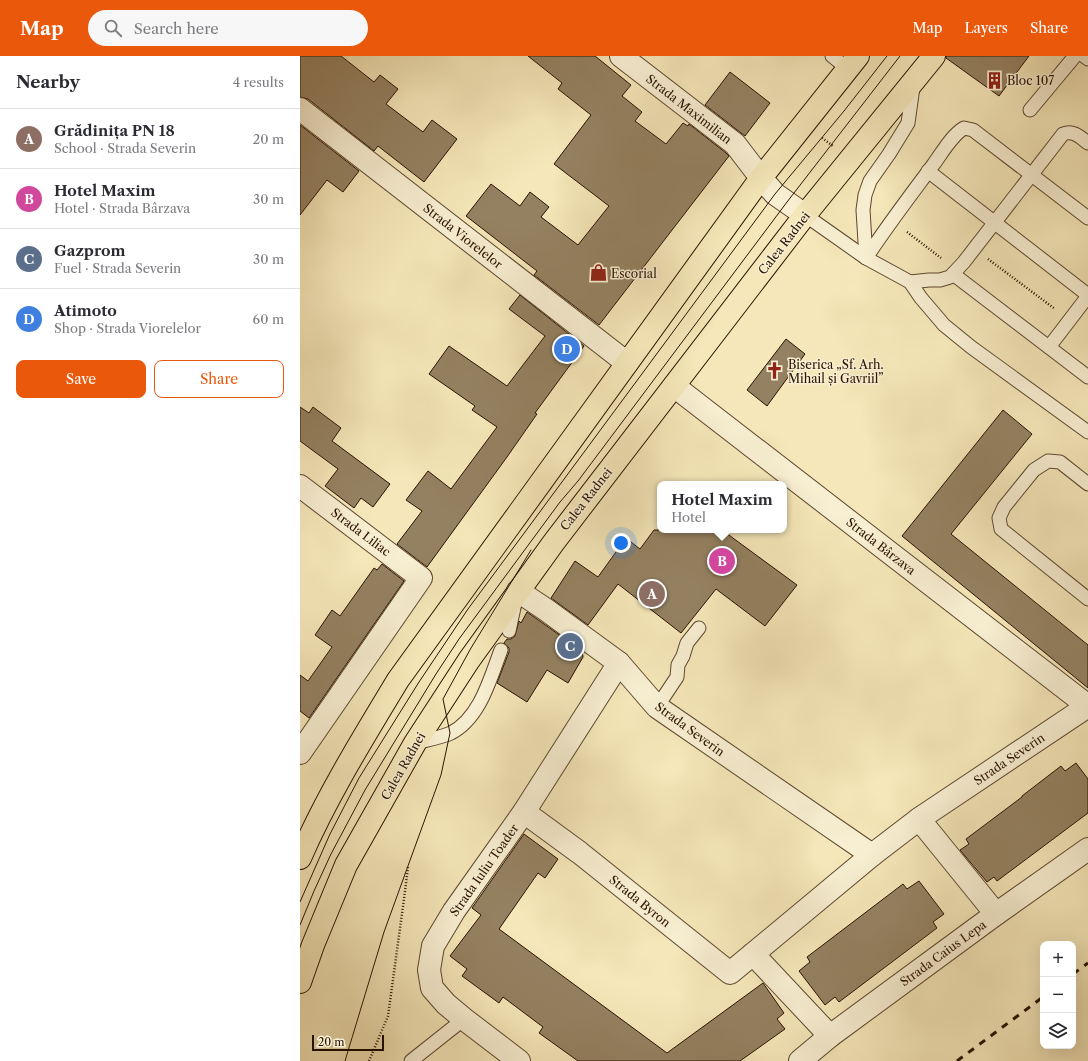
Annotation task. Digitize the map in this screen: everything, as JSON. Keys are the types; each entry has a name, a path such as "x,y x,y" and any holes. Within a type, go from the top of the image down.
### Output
{"main road":[{"name":"Calea Radnei","path":"300,982 313,945 346,865 415,743 443,699 554,542 847,162 934,56"},
{"path":"300,858 317,821 346,767 398,680 846,60"}],"street":[{"name":"Strada Maximilian","path":"621,56 735,144 775,194 805,216"},
{"name":"Strada Viorelelor","path":"300,110 626,363"},
{"name":"Strada Bârzava","path":"674,386 1088,706"},
{"name":"Strada Liliac","path":"300,486 421,578 300,753"},
{"name":"Strada Severin","path":"518,591 619,663 657,707 872,855"},
{"name":"Strada Iuliu Toader","path":"519,1061 446,1004 432,988 428,970 433,946 454,911 524,812 619,663"},
{"name":"Strada Severin","path":"756,958 872,855 919,819 1088,706"},
{"name":"Strada Byron","path":"524,812 580,853 730,973 756,958"},
{"path":"919,819 996,914"},
{"name":"Strada Caius Lepa","path":"800,1061 830,1036 996,914 1088,849"},
{"path":"756,958 830,1036"}],"lane":[{"path":"1030,110 1075,56"},
{"path":"1084,56 1088,59"},
{"path":"866,258 863,210 866,194 870,181 889,154 908,122 913,83"},
{"path":"866,258 892,219 957,132 964,128 973,130 1088,218"},
{"path":"910,282 940,280 950,277 964,262 1063,134 1069,132 1074,133 1088,143"},
{"path":"928,171 1088,295 1049,347"},
{"path":"805,216 866,258 910,282 921,298 944,325 971,347 1088,432"},
{"path":"953,274 1088,377"},
{"path":"1088,484 1060,462 1048,461 1034,470 1004,507 999,518 1001,529 1088,599"},
{"path":"509,631 518,591"},
{"path":"657,707 677,678 678,665 683,656 687,643 699,628"},
{"path":"415,743 450,733 462,725 472,714 486,690 501,650"},
{"path":"411,1061 464,1019"}],"path":[{"path":"369,1061 388,1016 408,867"}],"building":[{"path":"300,56 341,56 374,82 380,75 398,89 386,104 423,132 432,120 457,139 424,182 378,146 374,151 308,99 300,97"},
{"path":"528,56 595,56 631,85 622,96 642,112 635,121 666,144 683,123 688,126 689,124 729,156 599,325 534,275 537,271 466,216 491,184 520,206 530,192 549,207 541,217 578,245 609,206 554,164 591,115 558,89 562,83"},
{"name":"Bloc 107","path":"946,56 1029,56 999,96 946,58"},
{"path":"730,72 770,103 745,136 705,105"},
{"path":"300,125 359,171 343,192 327,180 300,215"},
{"path":"520,295 584,346 535,413 537,414 507,457 427,567 397,544 422,511 406,500 428,471 451,489 497,427 472,410 475,406 429,374 449,346 507,386 545,336 509,309"},
{"name":"Biserica „Sf. Arh. Mihail și Gavriil”","path":"786,339 805,354 767,406 747,390"},
{"path":"300,407 309,413 313,407 341,428 332,441 390,484 373,507 361,498 354,508 325,486 338,469 300,441"},
{"path":"1003,410 1032,434 951,534 1088,645 1088,688 902,536"},
{"path":"654,530 657,530 657,533 726,533 797,585 765,626 716,589 681,633 618,584 588,625 551,598 575,561 598,577 626,538 640,549"},
{"path":"382,564 404,581 309,718 300,711 300,675 308,681 332,647 315,635 332,610 340,616 374,568 377,570"},
{"path":"527,612 582,651 583,657 568,683 547,670 527,702 497,683 509,652 509,648 504,643 507,639 511,639 515,636 519,621 521,623"},
{"path":"1076,763 1088,779 1088,813 997,881 994,877 987,882 960,850 969,844 966,839 1061,766 1065,771"},
{"path":"524,834 558,859 545,878 538,873 499,929 667,1053 763,983 784,1013 777,1019 785,1029 740,1061 578,1061 539,1033 543,1027 503,997 499,1003 462,976 467,969 450,956 481,915 472,908"},
{"path":"919,881 944,914 933,922 937,928 839,1002 835,997 825,1005 799,971 810,962 807,957 903,884 907,889"}],"tram line":[{"path":"300,902 330,834 359,778 419,682 468,609 775,194 844,111 887,56"},
{"path":"300,925 331,854 365,790 459,639 560,502 578,481 787,202 900,56"},
{"path":"345,1061 384,932 441,775 450,733 443,699 471,648 531,550"}],"railway":[{"path":"1076,972 1088,963"},
{"path":"957,1061 1040,999"}],"place":[{"name":"Bloc 107","path":"994,80"},
{"name":"Escorial","path":"598,273"},
{"name":"Atimoto","path":"567,349"},
{"name":"Biserica „Sf. Arh. Mihail și Gavriil”","path":"775,371"},
{"name":"Hotel Maxim","path":"722,561"},
{"name":"Grădinița PN 18","path":"652,594"},
{"name":"Gazprom","path":"570,646"}]}
